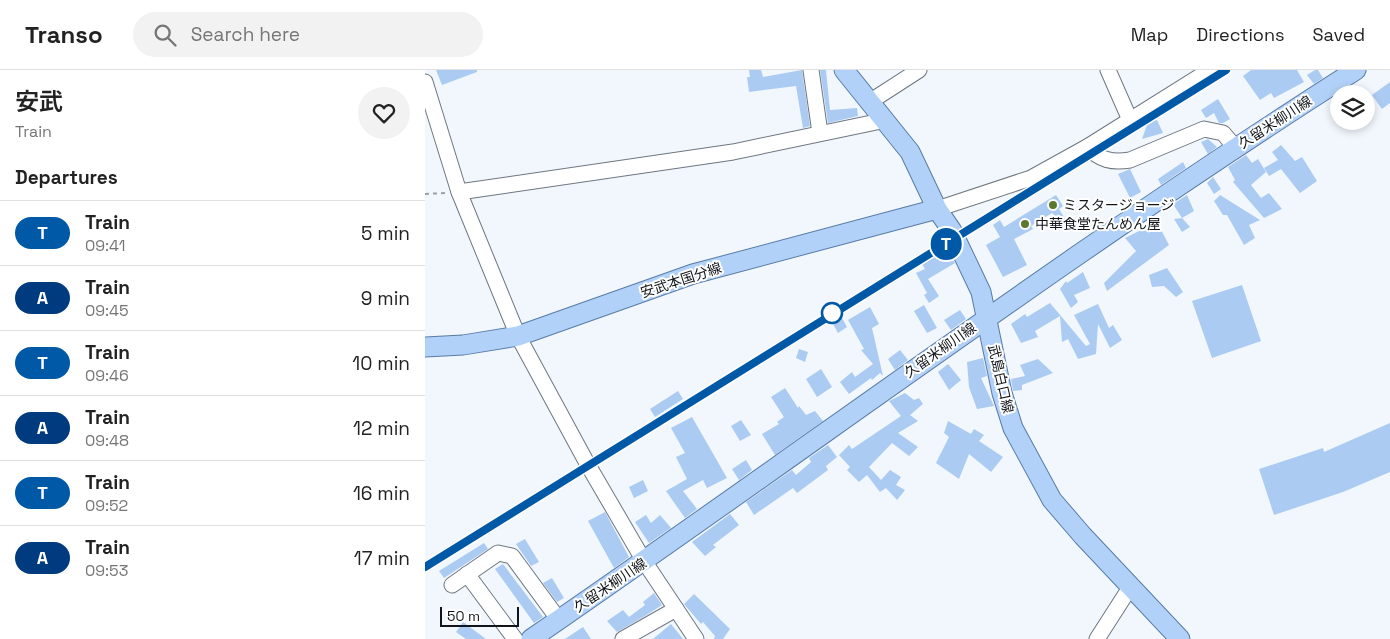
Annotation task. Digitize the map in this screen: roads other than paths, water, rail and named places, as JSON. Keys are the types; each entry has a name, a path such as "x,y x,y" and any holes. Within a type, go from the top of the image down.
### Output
{"main road":[{"name":"武島白口線","path":"844,70 871,101 910,152 937,209 952,231 981,292 1002,393 1013,428 1053,500 1083,536 1180,639"},
{"name":"久留米柳川線","path":"531,639 645,561 987,317 1235,148 1356,70"},
{"name":"安武本国分線","path":"425,347 463,345 518,336 693,274 937,209"}],"street":[{"path":"811,70 820,133"},
{"path":"871,101 919,70"},
{"path":"1108,70 1130,120"},
{"path":"937,209 1031,178 1087,147 1210,70"},
{"path":"425,82 459,192 518,336 587,465 645,561 696,639"},
{"path":"459,192 733,152 886,120"},
{"path":"1087,147 1105,160 1118,162 1130,160 1204,129 1223,133 1235,148"},
{"path":"452,584 498,553 512,556 559,620"},
{"path":"467,574 515,639"},
{"path":"1097,639 1131,586"},
{"path":"623,639 676,609"}],"railway":[{"path":"425,567 724,379 1226,70"}],"train":[{"name":"T","path":"425,567 1226,70"}],"place":[{"name":"ミスタージョージ","path":"1053,205"},
{"name":"中華食堂たんめん屋","path":"1025,224"}]}
